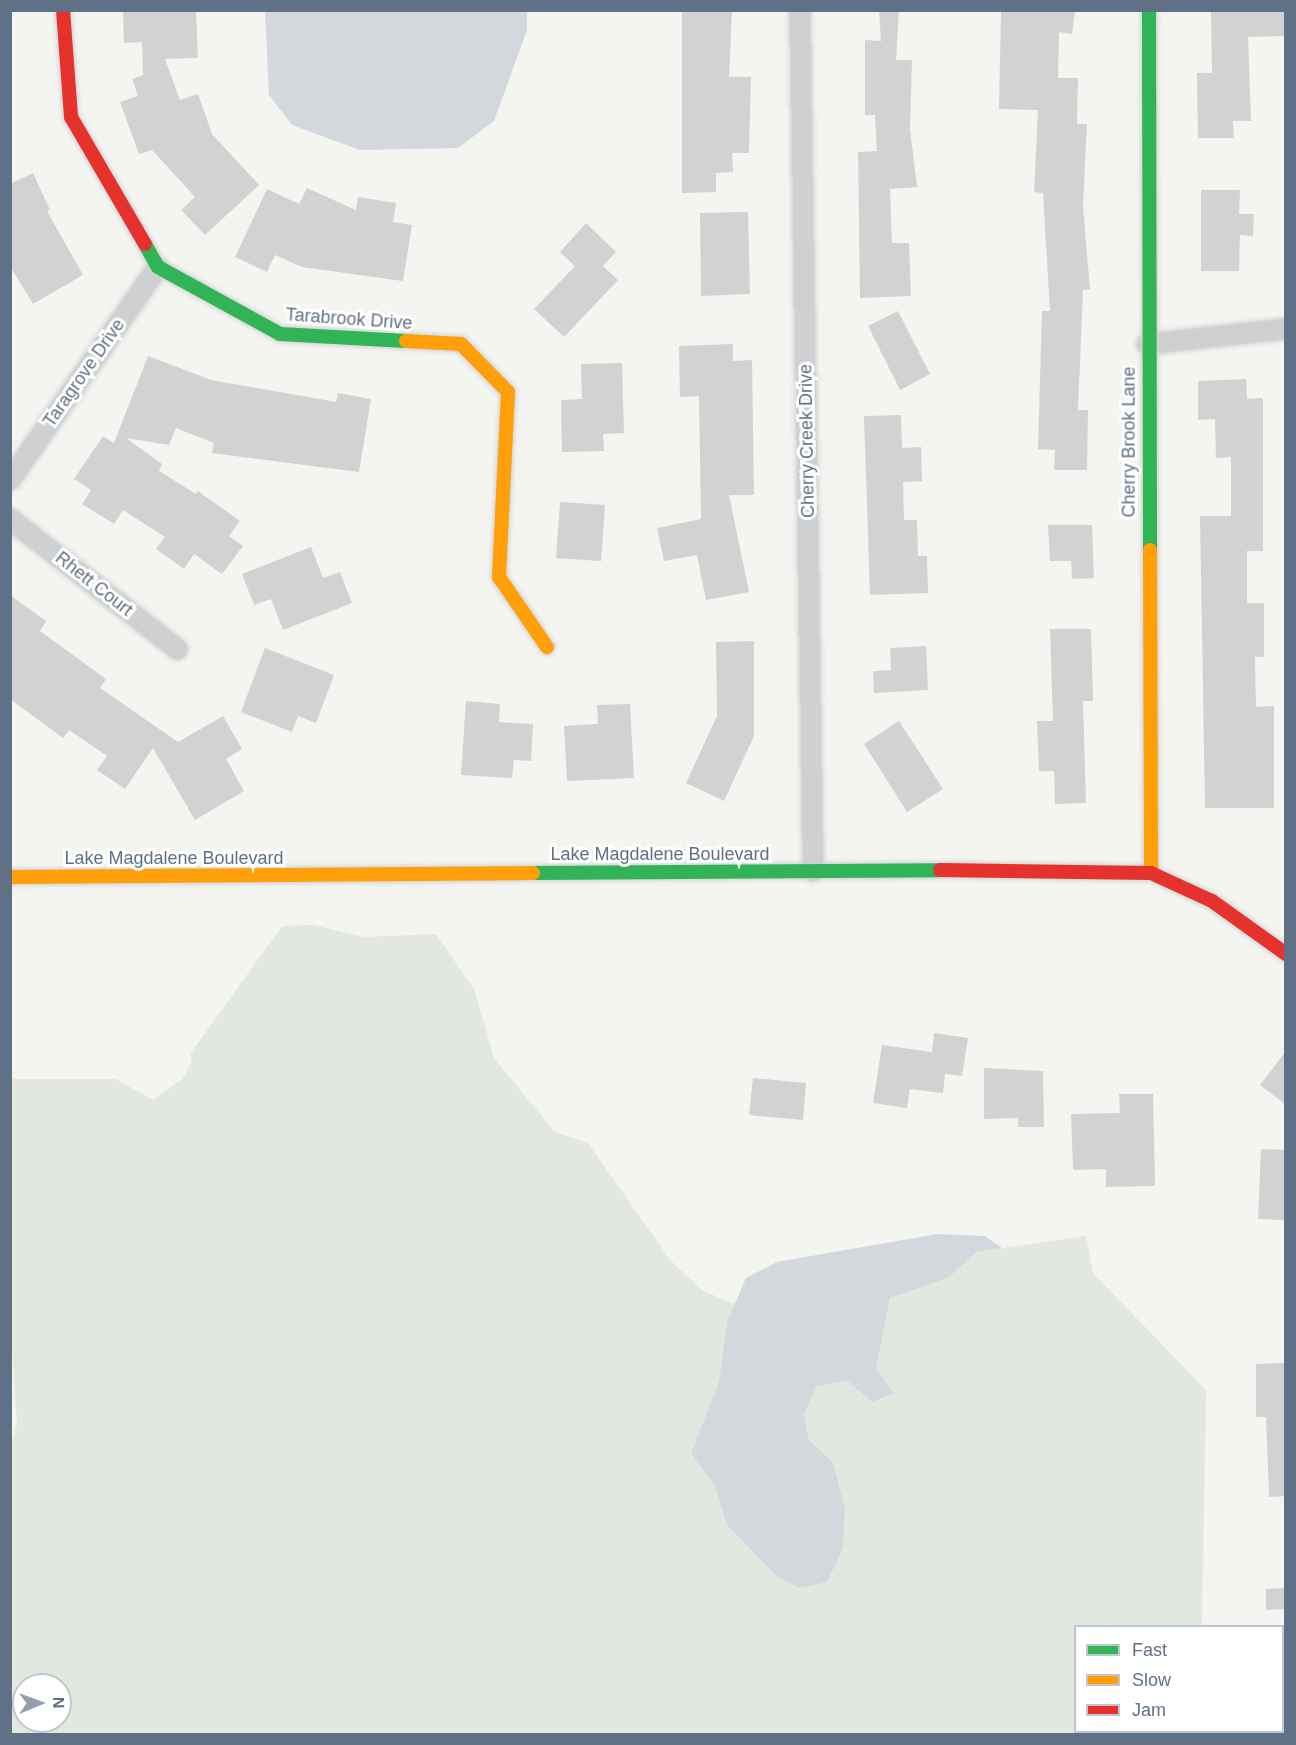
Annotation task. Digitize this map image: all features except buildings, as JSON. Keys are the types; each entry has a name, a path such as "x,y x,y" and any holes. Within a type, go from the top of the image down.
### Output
{"street":[{"path":"63,10 71,117 158,267"},
{"name":"Cherry Creek Drive","path":"800,10 813,871"},
{"name":"Cherry Brook Lane","path":"1149,10 1147,344 1151,873"},
{"name":"Taragrove Drive","path":"10,480 158,267"},
{"name":"Tarabrook Drive","path":"158,267 280,334 461,344 507,392 499,577 547,647"},
{"path":"1147,344 1286,329"},
{"name":"Rhett Court","path":"10,519 177,649"},
{"name":"Lake Magdalene Boulevard","path":"10,877 813,871 1151,873 1212,901 1286,954"}],"shaded area":[{"path":"265,11 527,11 527,30 494,121 458,148 360,150 292,125 269,95"},
{"path":"313,925 364,937 436,934 474,989 494,1058 555,1132 588,1143 671,1261 703,1291 735,1304 727,1322 719,1381 691,1454 714,1485 727,1525 756,1552 843,1547 845,1508 833,1462 809,1440 804,1414 817,1386 847,1381 872,1402 894,1392 876,1368 890,1298 948,1278 977,1252 1086,1236 1093,1273 1206,1390 1202,1625 1074,1625 1074,1733 1212,1734 11,1734 10,1446 17,1425 10,1315 10,1079 116,1079 153,1100 182,1079 192,1062 190,1054 282,926"},
{"path":"937,1234 985,1236 1002,1248 977,1252 948,1278 890,1298 876,1368 894,1393 872,1402 847,1381 817,1386 804,1414 809,1440 833,1462 845,1508 843,1548 827,1582 799,1588 776,1575 727,1525 714,1485 691,1454 719,1381 727,1322 746,1278 777,1262"}],"traffic: fast":[{"path":"1149,10 1150,550"},
{"path":"145,244 158,267 280,334 406,341"},
{"path":"533,873 940,870"}],"traffic: slow":[{"path":"406,341 461,344 508,392 499,577 547,647"},
{"path":"1150,550 1151,873"},
{"path":"10,877 533,873"}],"traffic: jam":[{"path":"63,10 71,117 145,244"},
{"path":"940,870 1151,873 1212,901 1286,954"}]}
